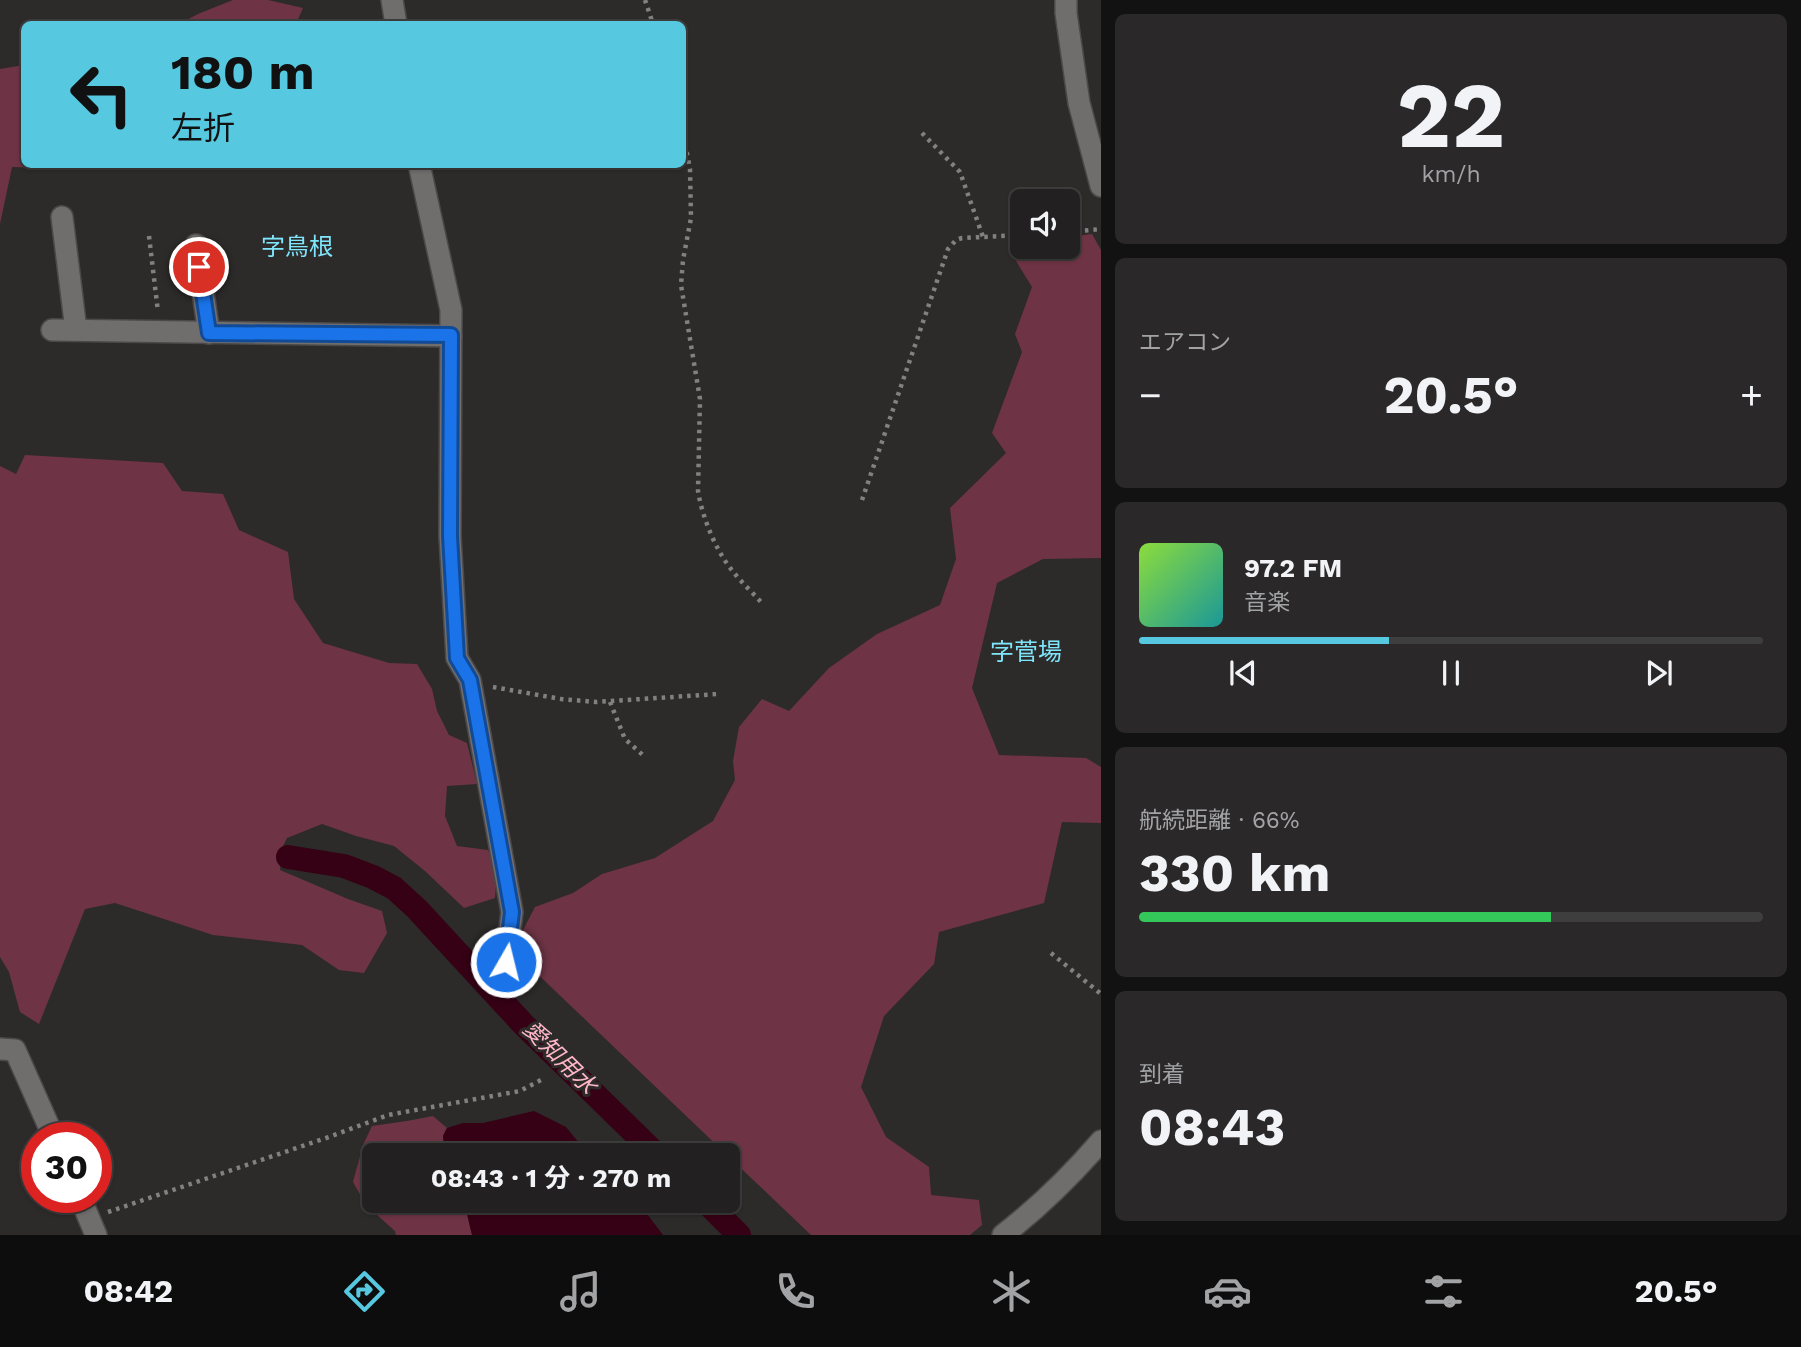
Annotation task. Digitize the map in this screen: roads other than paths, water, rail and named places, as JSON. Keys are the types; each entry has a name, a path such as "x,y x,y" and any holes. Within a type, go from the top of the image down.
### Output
{"street":[{"path":"393,0 396,21"},
{"path":"1066,0 1079,103 1101,186"},
{"path":"420,168 451,310 451,549 457,658 470,680 512,912 506,962"},
{"path":"62,217 76,330"},
{"path":"196,245 209,333"},
{"path":"52,330 451,335"},
{"path":"0,1049 15,1050 47,1122"},
{"path":"1003,1235 1074,1173 1101,1141"}],"waterway":[{"name":"愛知用水","path":"288,857 344,866 394,888 417,909 523,1024 645,1143"},
{"name":"愛知用水","path":"717,1213 739,1235"}],"district":[{"name":"字鳥根","path":"297,247"},
{"name":"字菅場","path":"1026,652"}]}
